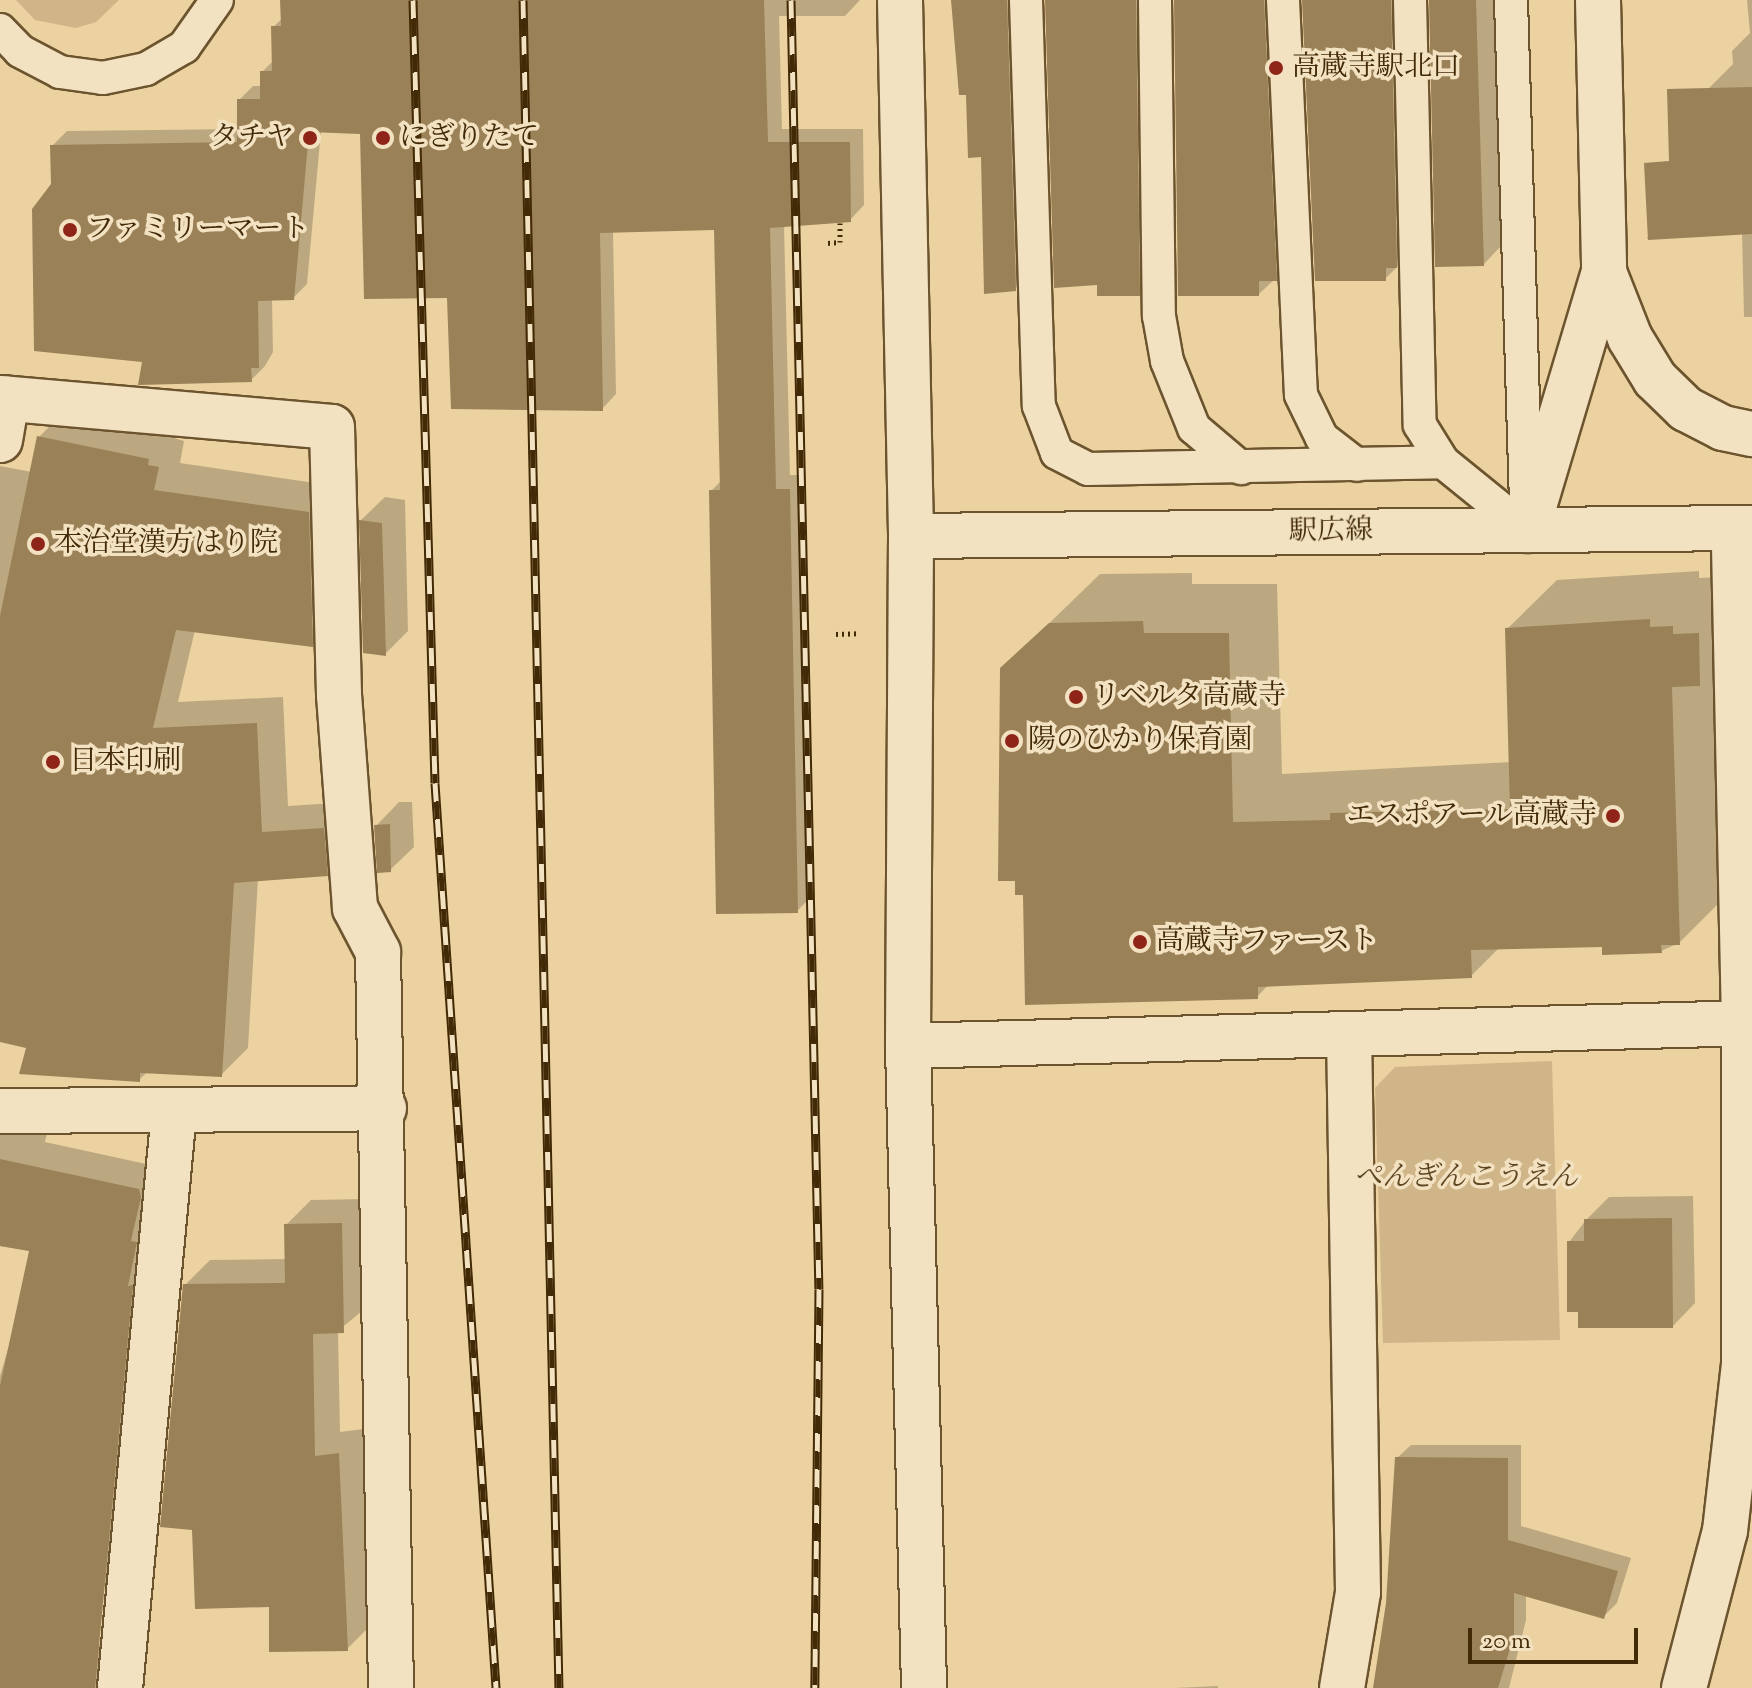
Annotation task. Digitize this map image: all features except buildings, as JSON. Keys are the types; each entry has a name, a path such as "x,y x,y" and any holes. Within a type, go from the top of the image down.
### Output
{"street":[{"path":"900,0 911,536 908,1046 924,1688"},
{"path":"1527,530 1604,272 1598,0"},
{"path":"1604,272 1630,338 1655,379 1686,409 1723,428 1752,434"},
{"path":"2,412 332,427 339,695 355,908 378,952 384,1108 391,1688"},
{"path":"1684,1688 1725,1531 1744,1363 1748,1023 1743,528"},
{"name":"駅広線","path":"911,536 1743,528"},
{"path":"908,1046 1748,1023"},
{"path":"1342,1688 1358,1592 1349,1034"},
{"path":"0,1111 384,1108"},
{"path":"120,1688 174,1111"}],"lane":[{"path":"0,30 20,51 60,72 103,78 146,69 184,47 217,0"},
{"path":"1026,0 1039,406 1057,453 1088,469 1443,462"},
{"path":"1155,0 1159,316 1167,361 1194,428 1241,468"},
{"path":"1283,0 1301,395 1322,438 1357,465"},
{"path":"1410,0 1420,425 1443,462 1527,530"},
{"path":"1511,0 1527,530"}],"path":[{"path":"828,243 840,242 840,223"}],"green space":[{"path":"16,0 119,0 96,22 76,28 35,20"},
{"name":"ぺんぎんこうえん","path":"1552,1061 1560,1340 1383,1343 1375,1088 1395,1067"}],"railway":[{"path":"413,0 435,783 496,1688"},
{"path":"523,0 559,1688"},
{"path":"791,0 819,1289 815,1688"}],"place":[{"name":"高蔵寺駅北口","path":"1276,68"},
{"name":"タチヤ","path":"310,138"},
{"name":"にぎりたて","path":"383,138"},
{"name":"ファミリーマート","path":"70,230"},
{"name":"本治堂漢方はり院","path":"38,544"},
{"name":"リベルタ高蔵寺","path":"1076,697"},
{"name":"陽のひかり保育園","path":"1012,741"},
{"name":"日本印刷","path":"53,762"},
{"name":"エスポアール高蔵寺","path":"1613,816"},
{"name":"高蔵寺ファースト","path":"1140,942"}]}
